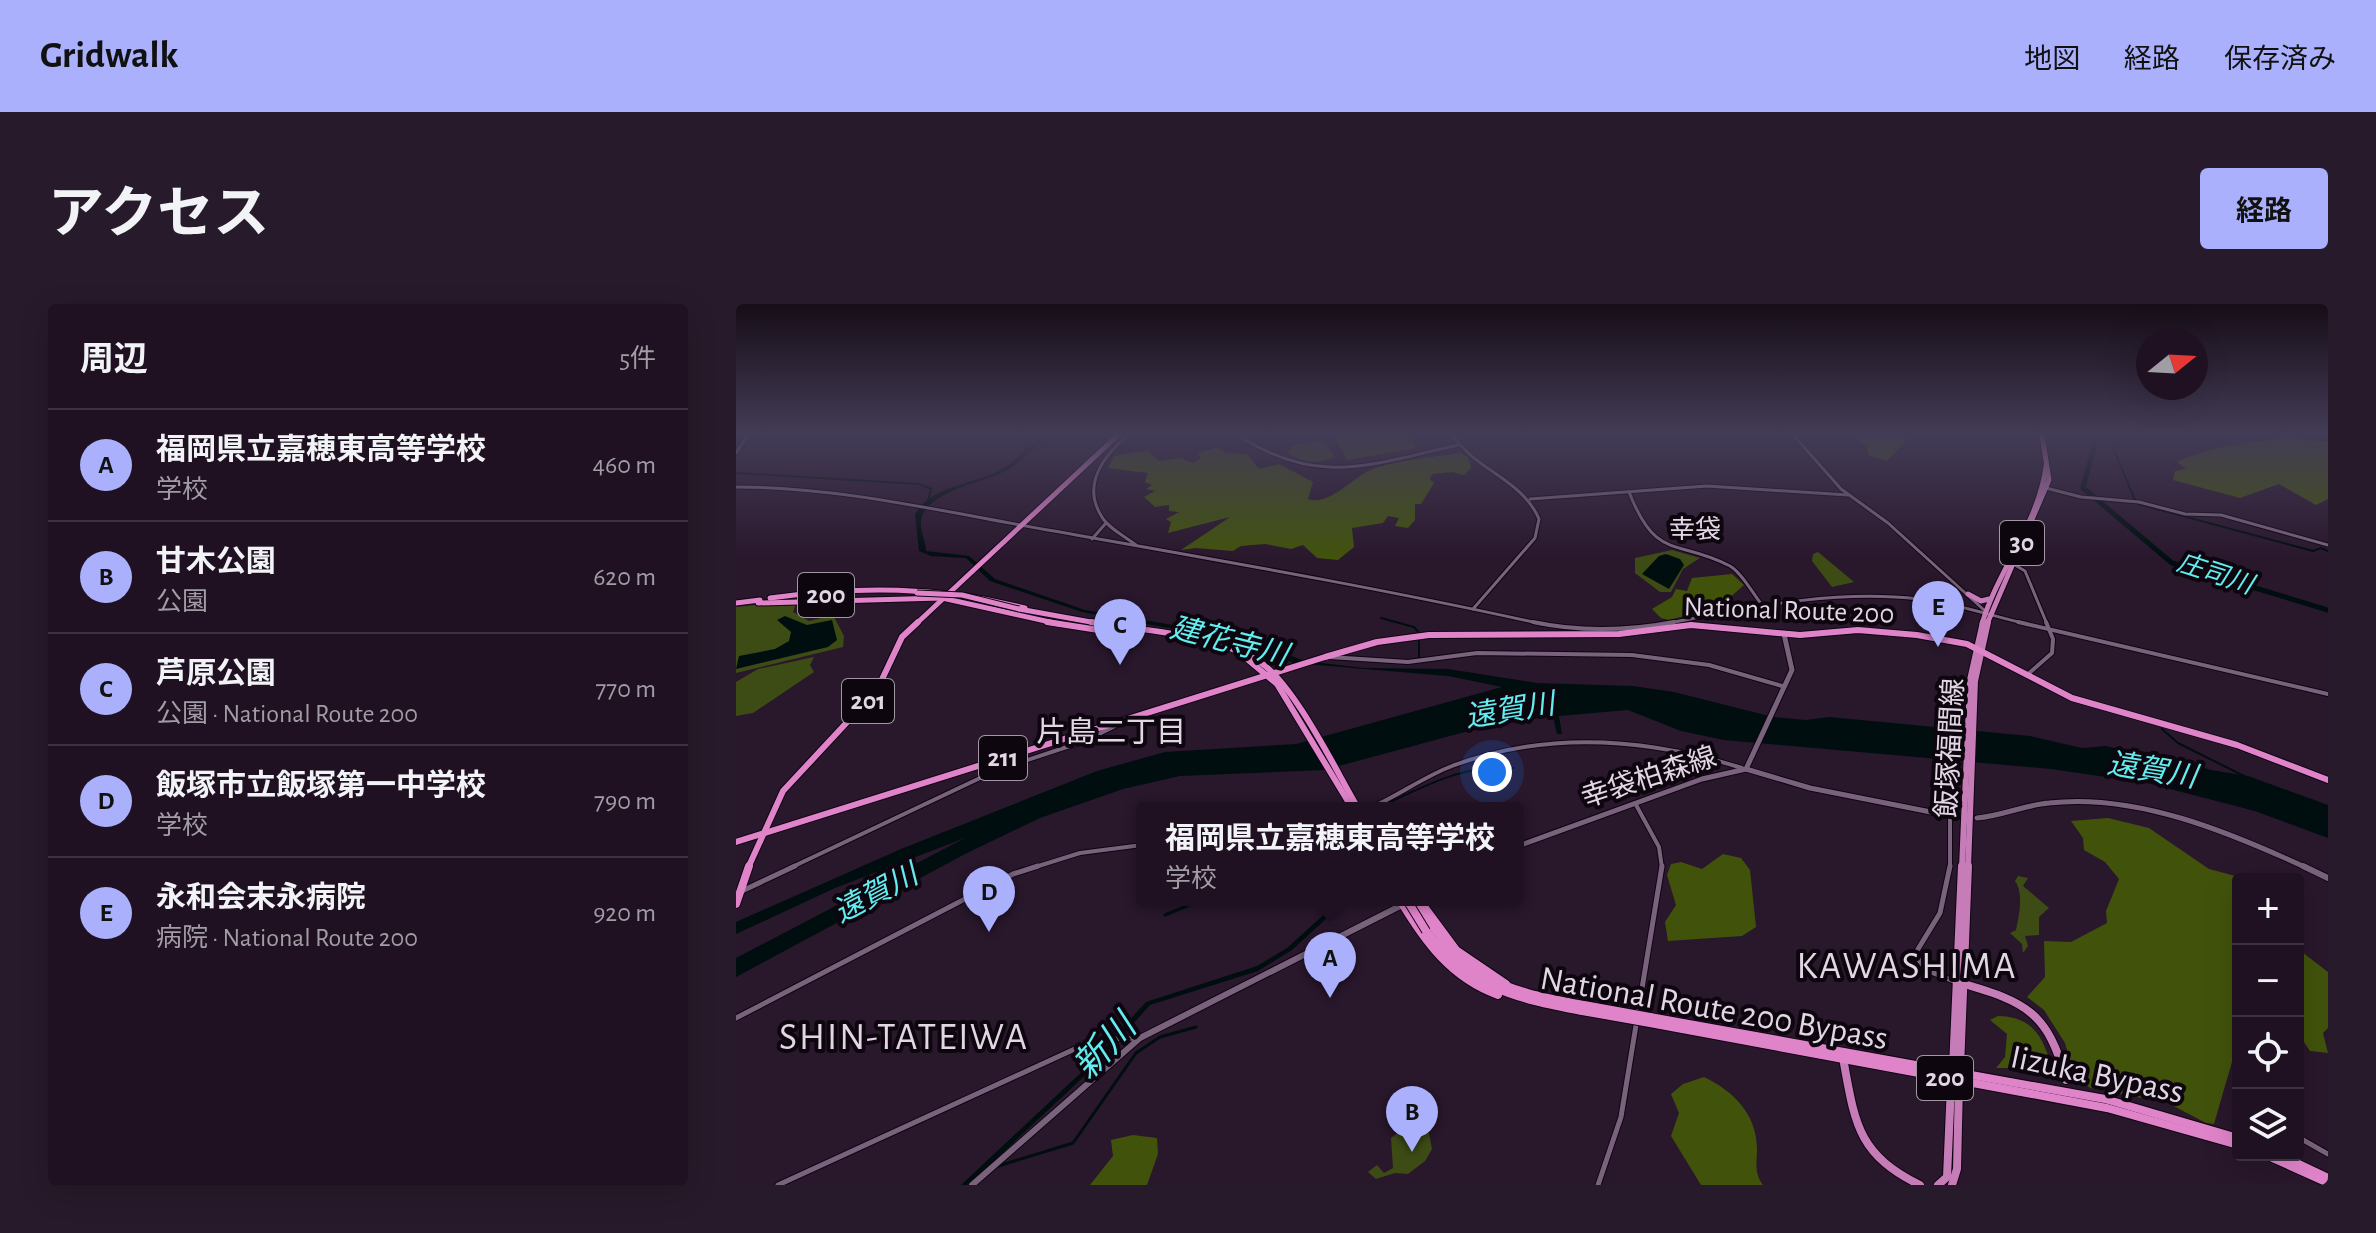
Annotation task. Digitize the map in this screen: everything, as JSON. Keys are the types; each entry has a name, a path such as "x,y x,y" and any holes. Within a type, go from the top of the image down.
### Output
{"highway":[{"name":"201","path":"736,904 737,894 783,791 873,695 902,637 1073,476"},
{"path":"758,602 830,593 949,591 1119,629"},
{"name":"200","path":"736,604 916,594 964,598 1225,650 1250,660 1272,674"},
{"path":"758,602 942,598 1066,626 1149,637"},
{"name":"200","path":"1017,610 1226,646 1253,657 1272,674 1304,721 1352,802"},
{"name":"National Route 200","path":"1272,674 1322,658 1419,635 1619,634 1681,623 1784,634 1868,630 1949,639 1977,648 2026,675 2088,703 2237,745 2328,780"},
{"name":"211","path":"736,842 1272,674"},
{"path":"1412,906 1441,961 1464,980 1486,992 1522,997"},
{"name":"National Route 200 Bypass","path":"1412,906 1446,958 1465,974 1522,997 2107,1108 2232,1143"},
{"path":"1414,906 1462,958 1522,997"},
{"name":"Iizuka Bypass","path":"1650,1020 2132,1106 2232,1136"},
{"path":"2280,1161 2328,1181"},
{"path":"2291,1161 2328,1181"}],"main road":[{"name":"飯塚福間線","path":"1956,1068 1971,710 1977,648 1988,613 2049,476"},
{"name":"飯塚福間線","path":"1988,613 1991,598 2010,562"},
{"path":"1968,594 1981,601 1991,598"},
{"name":"幸袋柏森線","path":"1524,844 1702,779 1746,768 1792,670 1784,634"},
{"path":"1746,768 1810,788 1906,805 1953,817"},
{"path":"1977,818 1998,816 2023,805 2061,802 2159,814 2236,837 2328,878"},
{"path":"972,1185 1140,1038 1399,906"},
{"path":"1959,982 2017,1001 2044,1020 2056,1038 2066,1080 2085,1093 2132,1106"},
{"path":"1843,1058 1855,1120 1866,1149 1883,1168 1920,1185"},
{"path":"2008,1082 2055,1088 2066,1080"},
{"path":"1938,1185 1947,1177 1955,1085 1957,1169 1952,1185"}],"street":[{"path":"1096,476 1096,495 1106,523 1140,547"},
{"path":"1472,610 1535,538 1539,519 1530,499 1499,476"},
{"path":"1831,476 1848,495 1888,523 1988,613"},
{"path":"1530,499 1707,486 1848,495"},
{"path":"736,488 782,487 927,509 1391,590 1570,630 1620,630 1681,623 1762,605 1836,596 1880,595 1988,613 2328,694"},
{"path":"2045,488 2092,498 2135,501 2188,515 2221,515 2328,545"},
{"path":"1629,492 1641,522 1660,540 1673,548 1732,567 1762,605"},
{"path":"1092,539 1106,523"},
{"path":"2010,562 2025,571 2049,629 2052,653 2026,675"},
{"path":"1322,658 1408,662 1477,653 1632,655 1709,665 1782,687"},
{"path":"737,894 997,770 1085,741 1125,720"},
{"path":"1382,802 1454,765 1554,741 1600,739 1672,749 1746,768"},
{"path":"1598,1185 1621,1117 1641,979 1663,873 1659,847 1635,803"},
{"path":"1953,817 1953,851 1940,913 1917,943 1915,954 1926,970 1959,982"},
{"path":"736,1018 1013,874 1080,853 1136,846"},
{"path":"778,1185 1077,1048 1116,1039 1140,1038"},
{"path":"2304,1139 2328,1154"}],"green space":[{"path":"1147,476 1302,476 1313,482 1308,499 1316,500 1331,496 1360,476 1431,476 1434,483 1421,504 1415,504 1415,520 1408,528 1395,526 1399,518 1388,516 1383,523 1352,528 1354,547 1338,560 1317,558 1303,545 1291,549 1265,544 1241,546 1233,551 1181,550 1230,517 1168,533 1171,522 1166,519 1179,512 1169,511 1169,505 1155,507 1144,497 1155,491 1146,489 1152,485 1145,482"},
{"path":"2174,476 2328,476 2328,499 2316,505 2279,484 2240,498 2173,480"},
{"path":"1672,550 1700,558 1683,569 1671,592 1660,592 1635,573 1635,558"},
{"path":"1818,552 1854,582 1832,587 1812,561 1813,554"},
{"path":"1732,574 1744,585 1719,607 1669,620 1661,618 1652,609 1672,597 1676,589 1687,591 1692,578"},
{"path":"796,604 793,612 809,621 833,615 844,636 843,647 736,673 736,607"},
{"path":"814,657 810,665 814,672 753,713 736,716 736,682 758,669"},
{"path":"2108,818 2149,828 2209,869 2232,875 2232,1062 2214,1124 2206,1123 2168,1103 2090,1088 2073,1073 2065,1043 2044,1010 2027,997 2045,977 2044,941 2071,942 2107,923 2106,911 2119,879 2105,862 2084,850 2083,838 2071,821"},
{"path":"1723,854 1741,858 1750,870 1756,927 1742,936 1668,941 1665,922 1676,905 1667,875 1671,864 1681,862 1702,869"},
{"path":"2018,876 2028,878 2023,886 2049,908 2039,917 2039,935 2025,936 2028,946 2023,953 2022,944 2010,933 2016,930 2019,912 2020,898 2015,881"},
{"path":"2304,954 2328,972 2328,1028 2323,1033 2328,1053 2310,1051 2304,1042"},
{"path":"1998,1016 2022,1021 2037,1033 2054,1074 2023,1068 1996,1068 2005,1057 2007,1034 1990,1020"},
{"path":"1704,1077 1725,1089 1748,1115 1756,1136 1757,1172 1763,1185 1701,1185 1671,1136 1679,1113 1671,1094 1683,1084"},
{"path":"1427,1123 1432,1149 1425,1161 1408,1174 1395,1173 1376,1179 1368,1172 1377,1165 1384,1173 1393,1168 1391,1138 1409,1124"},
{"path":"1133,1135 1157,1138 1158,1154 1147,1185 1090,1185 1113,1156 1111,1140"}],"water":[{"name":"遠賀川","path":"993,476 954,490 932,503 924,512 921,522 926,551 969,556 995,579 1085,610 1237,636 1305,661 1364,668 1448,669 1537,683 1633,686 1674,692 1773,717 1806,720 1829,717 2030,736 2082,748 2106,746 2147,756 2164,755 2211,770 2248,776 2328,805 2328,838 2255,811 2147,783 2051,769 1724,740 1681,731 1628,710 1559,716 1562,734 1557,734 1553,716 1487,726 1324,770 1180,776 1123,789 1040,818 965,854 736,977 736,958 965,838 835,888 736,934 736,922 901,849 1097,771 1165,752 1296,744 1502,687 1448,676 1294,663 1228,639 1082,612 990,581 966,558 931,556 919,551 915,514 923,504 944,491"},
{"path":"1666,554 1680,559 1684,565 1669,589 1642,574 1659,556"},
{"path":"785,616 807,625 832,620 837,640 828,647 736,669 739,656 775,649 789,641 791,632 777,620"},
{"path":"1343,906 1292,950 1258,971 1150,1005 1092,1069 968,1185 961,1185 1087,1067 1146,1002 1257,966 1287,948 1330,909"}],"waterway":[{"path":"788,476 919,484 931,489 928,501"},
{"name":"庄司川","path":"2086,476 2083,488 2172,563 2328,610"},
{"path":"2125,476 2135,500"},
{"path":"2138,504 2313,551 2321,548 2328,551"},
{"path":"1381,618 1414,627 1419,633"},
{"path":"1419,640 1419,660"},
{"name":"遠賀川","path":"2162,729 2178,743 2246,777"},
{"path":"1390,802 1460,773 1495,767 1514,768"},
{"path":"1165,915 1187,906"},
{"name":"新川","path":"998,1166 1073,1143 1136,1053 1160,1037 1196,1027"}],"place":[{"name":"永和会末永病院","path":"1938,647"},
{"name":"芦原公園","path":"1120,665"},
{"name":"飯塚市立飯塚第一中学校","path":"989,932"},
{"name":"福岡県立嘉穂東高等学校","path":"1330,998"},
{"name":"甘木公園","path":"1412,1152"}],"district":[{"name":"幸袋","path":"1695,530"},
{"name":"片島二丁目","path":"1111,733"},
{"name":"KAWASHIMA","path":"1907,967"},
{"name":"SHIN-TATEIWA","path":"904,1038"}],"water label":[{"name":"建花寺川","path":"1229,642"}]}
